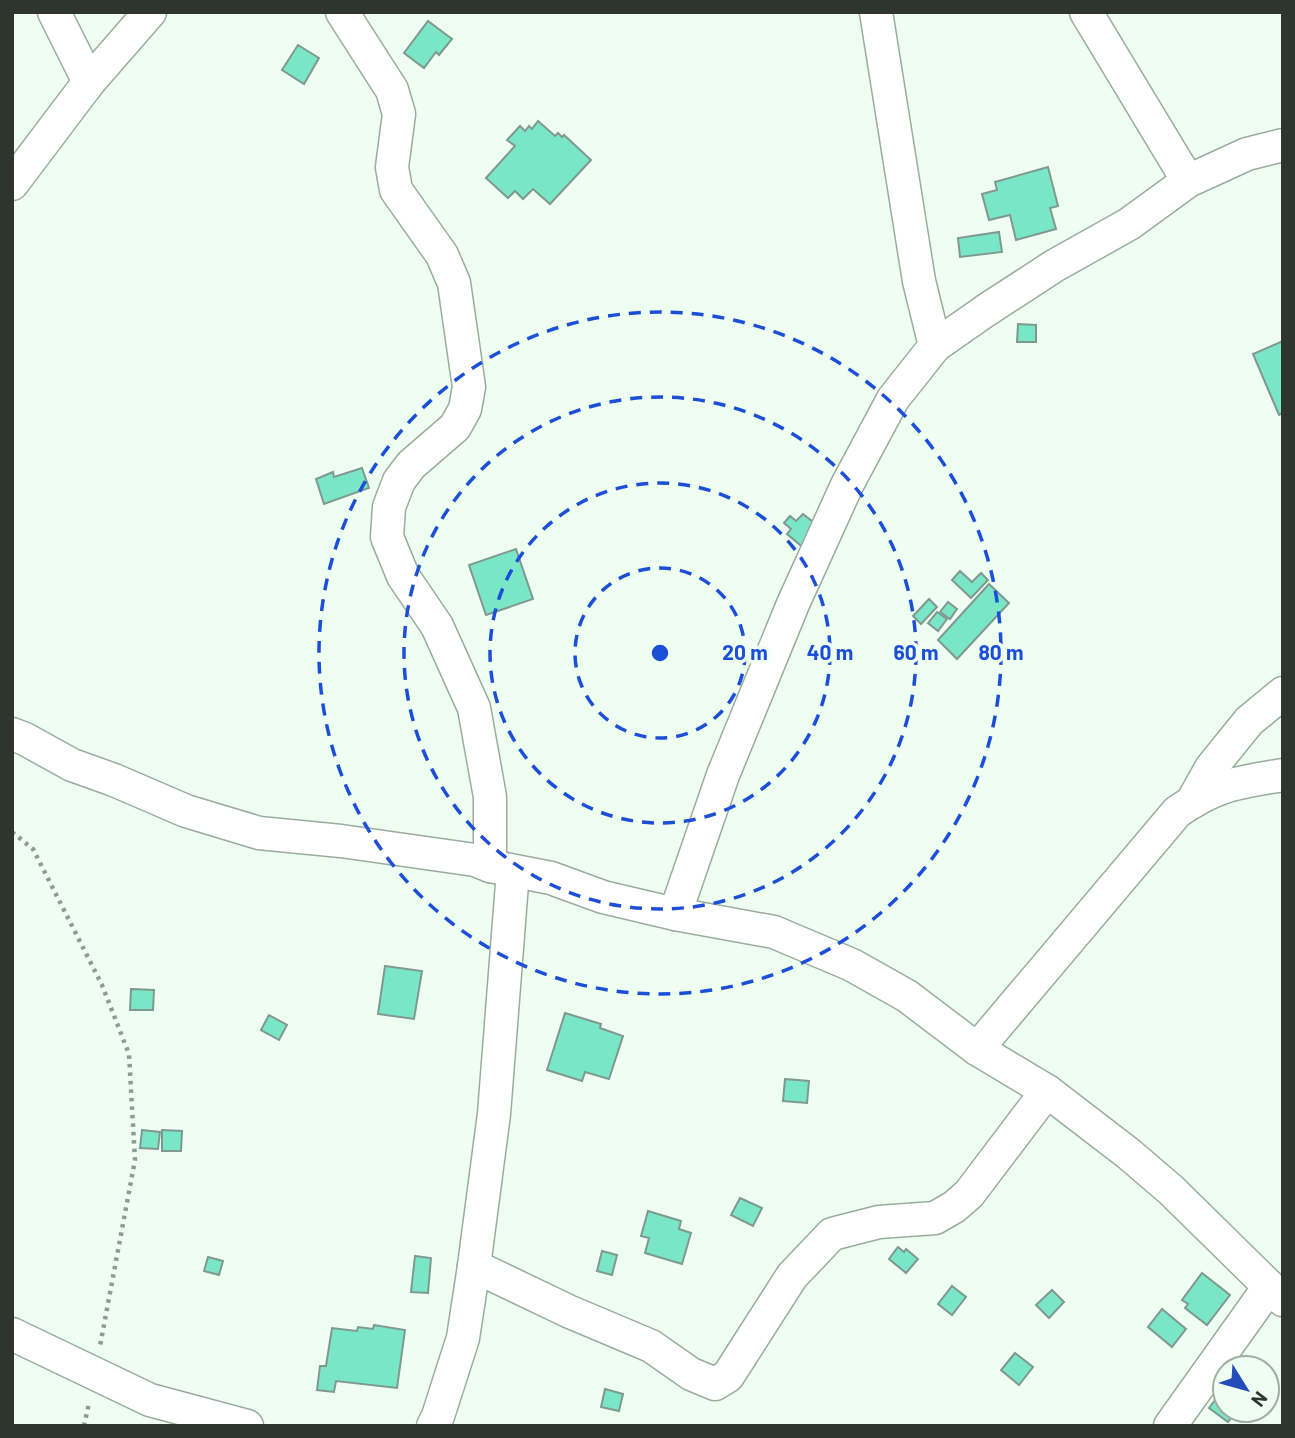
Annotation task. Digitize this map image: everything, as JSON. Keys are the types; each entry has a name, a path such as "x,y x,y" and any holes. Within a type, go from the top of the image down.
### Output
{"street":[{"path":"54,12 89,82"},
{"path":"12,184 89,82 150,12"},
{"path":"342,12 392,90 396,102 399,114 391,167 396,190 442,255 454,284 469,387 465,409 454,427 411,464 399,481 389,507 387,537 403,576 438,626 474,708 502,869 494,1114 463,1338 433,1426"},
{"path":"876,12 919,281 935,346"},
{"path":"1086,12 1188,181"},
{"path":"675,914 723,775 793,604 847,485 893,399 935,346 1054,267 1129,223 1188,181 1247,154 1283,145"},
{"path":"1192,802 1211,768 1249,721 1283,694"},
{"path":"12,734 72,765 186,811 259,833 475,860 502,869 551,878 603,897 675,914 774,932 852,965 907,996 977,1049 1047,1091 1129,1154 1171,1190 1276,1293 1170,1426"},
{"path":"977,1049 1177,812 1202,794 1234,783 1283,775"},
{"path":"474,1265 568,1311 651,1346 691,1374 715,1384 728,1376 792,1276 825,1240 832,1234 864,1226 935,1217 954,1207 969,1194 1047,1091"},
{"path":"12,1334 150,1401 247,1426"}],"path":[{"path":"12,832 33,849 102,985 129,1054 135,1160 95,1375"}],"building":[{"path":"428,21 452,39 439,55 436,52 424,68 404,53"},
{"path":"298,45 319,58 304,84 282,70"},
{"path":"538,121 555,136 558,133 562,137 564,135 591,160 550,204 533,189 523,199 515,191 508,198 486,178 515,146 507,140 520,126 525,131 529,126 532,129"},
{"path":"1048,167 1058,206 1050,208 1056,229 1016,240 1010,215 989,220 982,194 997,190 995,182"},
{"path":"999,232 1002,252 960,257 958,238"},
{"path":"1018,324 1036,325 1036,342 1017,342"},
{"path":"1283,341 1283,413 1279,415 1253,354"},
{"path":"362,468 369,488 324,504 316,479 333,472 334,477"},
{"path":"803,514 822,529 805,549 787,534 791,529 784,523 790,516 796,521"},
{"path":"516,549 533,599 486,615 469,565"},
{"path":"960,571 972,582 981,573 988,580 971,598 952,580"},
{"path":"989,584 1009,603 957,659 938,640"},
{"path":"929,599 937,607 921,624 913,616"},
{"path":"948,602 957,609 950,619 940,612"},
{"path":"937,612 947,619 938,631 928,623"},
{"path":"385,966 422,971 414,1019 378,1014"},
{"path":"131,989 154,990 153,1010 130,1010"},
{"path":"565,1013 601,1024 600,1028 623,1036 609,1079 585,1072 582,1081 547,1070"},
{"path":"269,1015 287,1025 279,1040 261,1030"},
{"path":"785,1079 809,1081 807,1103 783,1101"},
{"path":"142,1130 160,1132 158,1149 140,1148"},
{"path":"162,1130 182,1131 181,1151 162,1151"},
{"path":"740,1198 762,1208 753,1226 731,1215"},
{"path":"648,1211 681,1221 679,1229 691,1233 682,1264 645,1253 649,1238 641,1236"},
{"path":"898,1247 904,1252 906,1249 918,1259 906,1273 889,1259"},
{"path":"602,1251 617,1255 612,1275 597,1271"},
{"path":"415,1256 431,1258 428,1293 411,1292"},
{"path":"208,1257 223,1261 219,1275 204,1271"},
{"path":"1202,1273 1230,1295 1207,1325 1185,1308 1188,1304 1182,1300"},
{"path":"952,1286 966,1297 952,1315 938,1304"},
{"path":"1052,1290 1064,1302 1049,1318 1036,1305"},
{"path":"1162,1309 1186,1329 1172,1347 1148,1327"},
{"path":"374,1325 405,1330 397,1388 336,1381 334,1392 317,1390 320,1366 326,1366 332,1328 357,1331 358,1327 373,1329"},
{"path":"1015,1353 1033,1367 1019,1385 1001,1370"},
{"path":"605,1389 623,1394 619,1411 601,1407"}]}
